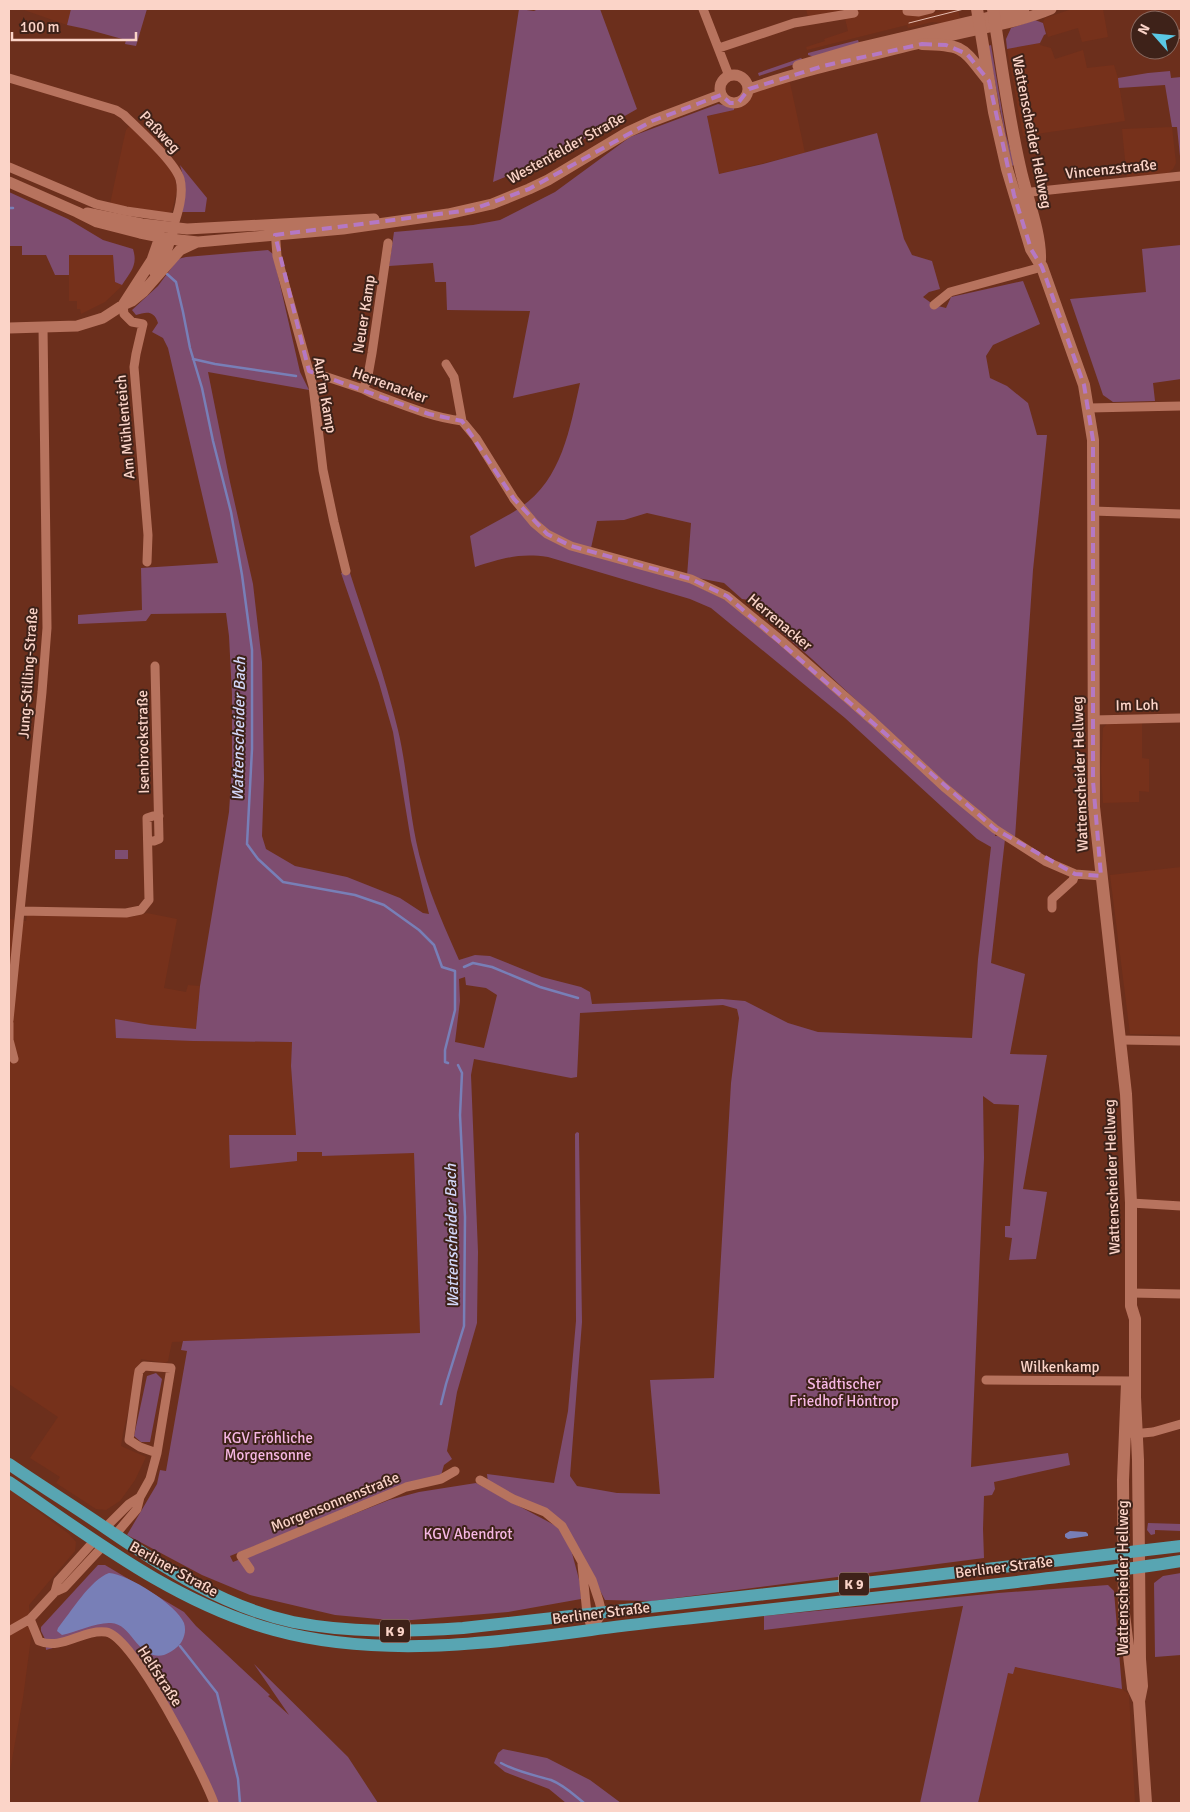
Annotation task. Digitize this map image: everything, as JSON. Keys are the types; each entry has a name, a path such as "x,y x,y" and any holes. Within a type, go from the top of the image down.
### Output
{"main road":[{"name":"Wattenscheider Hellweg","path":"994,17 1014,139 1020,194"},
{"name":"Wattenscheider Hellweg","path":"979,19 998,129 1040,246 1041,264 1079,370 1089,408 1093,440 1094,807 1126,1094 1130,1203 1131,1300 1127,1320 1131,1381 1131,1434 1123,1569 1125,1632 1133,1688 1139,1701"},
{"name":"Westenfelder Straße","path":"922,44 956,47 967,54 990,80"},
{"name":"Wattenscheider Hellweg","path":"1131,1434 1140,1551 1140,1660 1142,1686 1139,1701 1146,1803"},
{"name":"Berliner Straße","path":"9,1464 169,1570 209,1592 258,1612 310,1625 347,1630 424,1631 602,1613 1181,1546"},
{"name":"Berliner Straße","path":"9,1482 160,1583 199,1603 244,1622 310,1638 357,1644 430,1646 551,1636 1181,1561"},
{"path":"99,1543 110,1531"}],"street":[{"path":"703,9 729,76 722,83 722,96"},
{"path":"907,11 919,12 931,9"},
{"path":"994,17 1026,9"},
{"path":"979,19 1051,9"},
{"path":"719,48 794,23 854,13"},
{"name":"Westenfelder Straße","path":"747,85 922,44 979,19"},
{"name":"Westenfelder Straße","path":"747,85 848,50 979,19"},
{"name":"Westenfelder Straße","path":"9,182 77,212 170,230 198,242 343,220 423,218 471,210 530,189 628,132 652,121 722,96 730,103 738,103 746,98 747,85 739,76 729,76"},
{"name":"Paßweg","path":"9,78 116,110 124,115 177,172 181,187 170,230"},
{"path":"9,167 96,204 126,212 170,230"},
{"name":"Vincenzstraße","path":"1020,194 1181,176"},
{"name":"Westenfelder Straße","path":"170,230 222,228 275,230"},
{"path":"154,280 170,230"},
{"path":"9,328 68,327 90,323 103,318 122,304 170,230"},
{"name":"Auf'm Kamp","path":"275,230 277,256 313,386 323,470 346,571"},
{"path":"122,304 132,301 143,292 180,250 198,242"},
{"name":"Neuer Kamp","path":"363,388 367,381 372,353 388,243"},
{"path":"934,305 950,292 1041,264"},
{"name":"Am Mühlenteich","path":"122,304 124,314 132,322 143,324 134,368 148,535 148,562"},
{"name":"Jung-Stilling-Straße","path":"14,1059 9,1022 47,628 43,327"},
{"name":"Herrenacker","path":"446,364 454,377 462,421 476,438 514,499 534,523 547,534 571,546 691,580 727,596 782,641 944,787 992,827 1045,861 1075,874 1101,876"},
{"name":"Herrenacker","path":"309,371 363,388 371,393 429,414 462,421"},
{"path":"1089,408 1181,406"},
{"path":"1093,511 1181,514"},
{"name":"Isenbrockstraße","path":"9,914 126,913 141,910 149,900 148,841 159,839 155,666"},
{"name":"Im Loh","path":"1093,720 1181,718"},
{"path":"1052,908 1052,899 1073,880 1075,874"},
{"path":"1121,1040 1181,1041"},
{"path":"1130,1203 1181,1206"},
{"path":"1131,1300 1181,1294"},
{"path":"110,1531 129,1504 140,1497 150,1478 157,1453 171,1368 144,1366 139,1371 129,1440 140,1447 157,1453"},
{"name":"Wilkenkamp","path":"986,1380 1131,1381"},
{"path":"1131,1434 1153,1432 1181,1424"},
{"name":"Morgensonnenstraße","path":"250,1569 242,1556 406,1487 441,1479 454,1471"},
{"path":"480,1480 544,1512 562,1526 592,1580 602,1613 592,1630"},
{"path":"9,1631 30,1619 54,1592 58,1582 99,1543"},
{"path":"582,1562 587,1614 592,1630"},
{"name":"Helfstraße","path":"30,1619 39,1641 46,1644 55,1644 98,1632 111,1633 120,1640 139,1664 177,1728 198,1766 214,1803"}],"highlighted area":[{"path":"922,44 946,45 967,54 989,81 1014,195 1031,249 1042,267 1084,385 1093,440 1093,781 1101,876 1075,874 995,829 727,596 691,579 571,546 547,534 514,499 462,421 429,414 309,371 275,235 471,210 529,189 652,121 721,95 730,103 738,103 749,89 823,66"}],"shaded area":[{"path":"9,9 71,9 67,25 24,10"},
{"path":"806,9 944,9 915,16 958,9 960,18 942,23 932,22 908,28 907,25 807,50 806,47 848,31 843,10 808,17"},
{"path":"1072,9 1103,9 1108,37 1082,42 1078,28 1048,37 1043,22 1045,18"},
{"path":"1040,43 1040,45 1051,48 1055,59 1083,50 1087,68 1114,65 1125,121 1023,136 1007,49"},
{"path":"789,78 805,153 719,174 707,116 734,110 734,107 743,104 753,92"},
{"path":"130,125 171,169 175,178 177,190 172,211 168,213 110,204 126,130"},
{"path":"1172,127 1176,163 1173,169 1167,174 1127,180 1122,129"},
{"path":"69,255 113,255 115,282 123,285 105,302 81,314 80,309 77,309 77,301 69,301"},
{"path":"1142,722 1142,758 1149,759 1149,792 1139,791 1139,802 1103,803 1101,770 1103,728 1107,724"},
{"path":"1181,867 1181,1035 1130,1034 1110,875"},
{"path":"147,913 177,919 164,988 186,992 188,985 200,986 196,1029 197,1041 292,1042 291,1066 296,1135 229,1135 297,1161 297,1152 322,1152 322,1156 414,1152 420,1334 172,1342 168,1361 165,1363 141,1359 121,1446 146,1457 135,1480 120,1501 106,1510 96,1509 56,1483 60,1477 30,1458 58,1417 9,1384 9,919 26,921 27,915 131,917"},
{"path":"9,1488 69,1534 76,1542 75,1551 29,1605 31,1638 23,1698 9,1776"},
{"path":"1015,1667 1122,1689 1129,1694 1135,1803 978,1803 1008,1672"}],"green space":[{"path":"71,9 147,9 136,46 125,44 126,40 67,25"},
{"path":"519,9 534,11 538,9 600,9 637,109 551,158 493,182"},
{"path":"1035,20 1043,23 1046,34 1040,43 1007,49 1006,39 1011,28"},
{"path":"858,40 859,43 815,57 808,55 808,53"},
{"path":"991,45 1006,135 1015,165 1011,166 988,46"},
{"path":"801,58 804,61 759,76 758,73"},
{"path":"1170,71 1171,78 1181,77 1181,166 1177,127 1172,127 1165,85 1119,88 1118,78"},
{"path":"718,104 734,107 734,110 707,116 719,174 877,133 904,239 912,255 932,261 940,289 929,292 923,297 934,305 946,308 951,297 1023,281 1040,324 993,345 986,356 990,378 1007,386 1028,403 1037,435 1047,435 1033,570 1015,838 979,815 761,614 763,610 749,600 742,599 724,583 687,576 691,523 647,513 624,520 597,521 591,548 684,580 734,604 995,832 995,836 1003,836 1005,839 991,963 1025,974 1010,1054 1047,1055 1023,1189 1047,1192 1036,1259 1009,1260 1012,1238 1005,1237 1005,1226 1010,1226 1019,1105 994,1104 983,1096 984,1158 971,1467 1068,1453 1070,1465 994,1482 995,1489 992,1495 984,1496 984,1558 652,1601 605,1600 564,1523 488,1483 487,1474 554,1483 568,1411 576,1321 575,1134 577,1132 579,1133 582,1322 570,1476 577,1486 617,1493 660,1494 650,1380 714,1378 731,1083 739,1018 737,1009 723,1005 580,1013 577,1077 571,1078 474,1059 471,1075 478,1252 477,1323 457,1392 447,1451 452,1459 444,1465 440,1479 405,1485 230,1556 233,1562 389,1500 419,1492 476,1483 560,1528 572,1553 580,1583 581,1599 508,1612 400,1621 335,1615 250,1595 202,1575 127,1535 157,1484 160,1470 166,1471 187,1351 181,1350 183,1341 420,1333 414,1153 322,1156 322,1152 297,1152 297,1161 230,1168 229,1135 296,1135 291,1066 292,1042 116,1038 115,1019 151,1025 196,1029 200,986 229,812 232,767 232,695 226,613 151,614 146,621 78,624 78,615 142,610 141,568 218,563 168,348 163,338 152,332 158,323 154,316 149,313 136,315 132,310 158,286 178,259 268,250 273,254 300,372 309,390 208,372 253,584 262,662 264,779 262,836 266,849 295,866 347,877 400,898 423,913 429,914 411,841 393,732 379,683 341,573 349,570 398,730 418,851 435,903 459,960 475,955 490,956 542,977 581,987 590,992 592,1004 722,999 745,1001 788,1023 818,1032 972,1038 978,959 991,847 977,839 845,718 711,608 690,599 548,557 511,557 475,567 470,536 521,507 535,495 555,467 568,435 580,383 513,398 530,311 447,310 446,282 435,282 433,263 389,266 394,232 473,225 500,220 555,192 630,137","holes":["465,977 466,985 486,988 497,995 484,1048 455,1042 460,1001 459,979"]},
{"path":"180,165 207,198 205,212 182,212 185,183"},
{"path":"9,192 68,219 103,240 133,249 134,264 122,285 115,282 113,255 69,255 69,275 55,275 46,255 22,255 22,246 9,246"},
{"path":"1181,245 1181,379 1153,383 1155,401 1113,402 1103,395 1070,299 1146,292 1142,249"},
{"path":"115,850 128,850 128,859 115,859"},
{"path":"156,1373 162,1379 150,1442 141,1442 134,1436 147,1376"},
{"path":"1148,1523 1181,1524 1181,1531 1155,1530 1155,1534 1151,1535 1147,1530"},
{"path":"98,1565 105,1565 184,1612 196,1626 289,1715 254,1664 348,1757 378,1803 212,1803 165,1711 133,1662 119,1645 106,1636 100,1635 46,1650 41,1627"},
{"path":"1181,1573 1181,1655 1155,1657 1154,1583 1163,1576"},
{"path":"1108,1585 1114,1591 1122,1689 1015,1667 1013,1674 1008,1673 978,1803 920,1803 963,1606 764,1630 764,1616 998,1593"},
{"path":"503,1749 547,1758 590,1780 621,1803 566,1803 549,1789 505,1772 494,1763 498,1753"}],"water":[{"path":"1070,1531 1086,1532 1088,1536 1068,1539 1065,1537 1065,1534"},
{"path":"109,1573 128,1579 151,1592 180,1616 184,1623 185,1632 177,1648 164,1655 147,1653 125,1629 111,1623 62,1635 57,1631 88,1589"}],"waterway":[{"name":"Wattenscheider Bach","path":"167,274 176,282 190,348 202,388 231,512 242,575 252,650 252,749 247,844 258,859 283,882 355,895 384,905 419,930 434,945 442,967 455,971 455,1010 445,1050 445,1062 448,1063"},
{"path":"193,359 296,376"},
{"path":"464,967 473,963 492,967 540,987 578,998"},
{"name":"Wattenscheider Bach","path":"441,1404 464,1326 465,1217 460,1115 462,1073 458,1065"},
{"path":"180,1646 217,1693 238,1779 240,1803"},
{"name":"Wattenscheider Bach","path":"501,1763 519,1771 556,1782 584,1803"}],"tram line":[{"path":"909,23 964,9"}],"park label":[{"name":"Städtischer Friedhof Höntrop","path":"844,1392"},
{"name":"KGV Fröhliche Morgensonne","path":"268,1446"},
{"name":"KGV Abendrot","path":"468,1534"}]}
